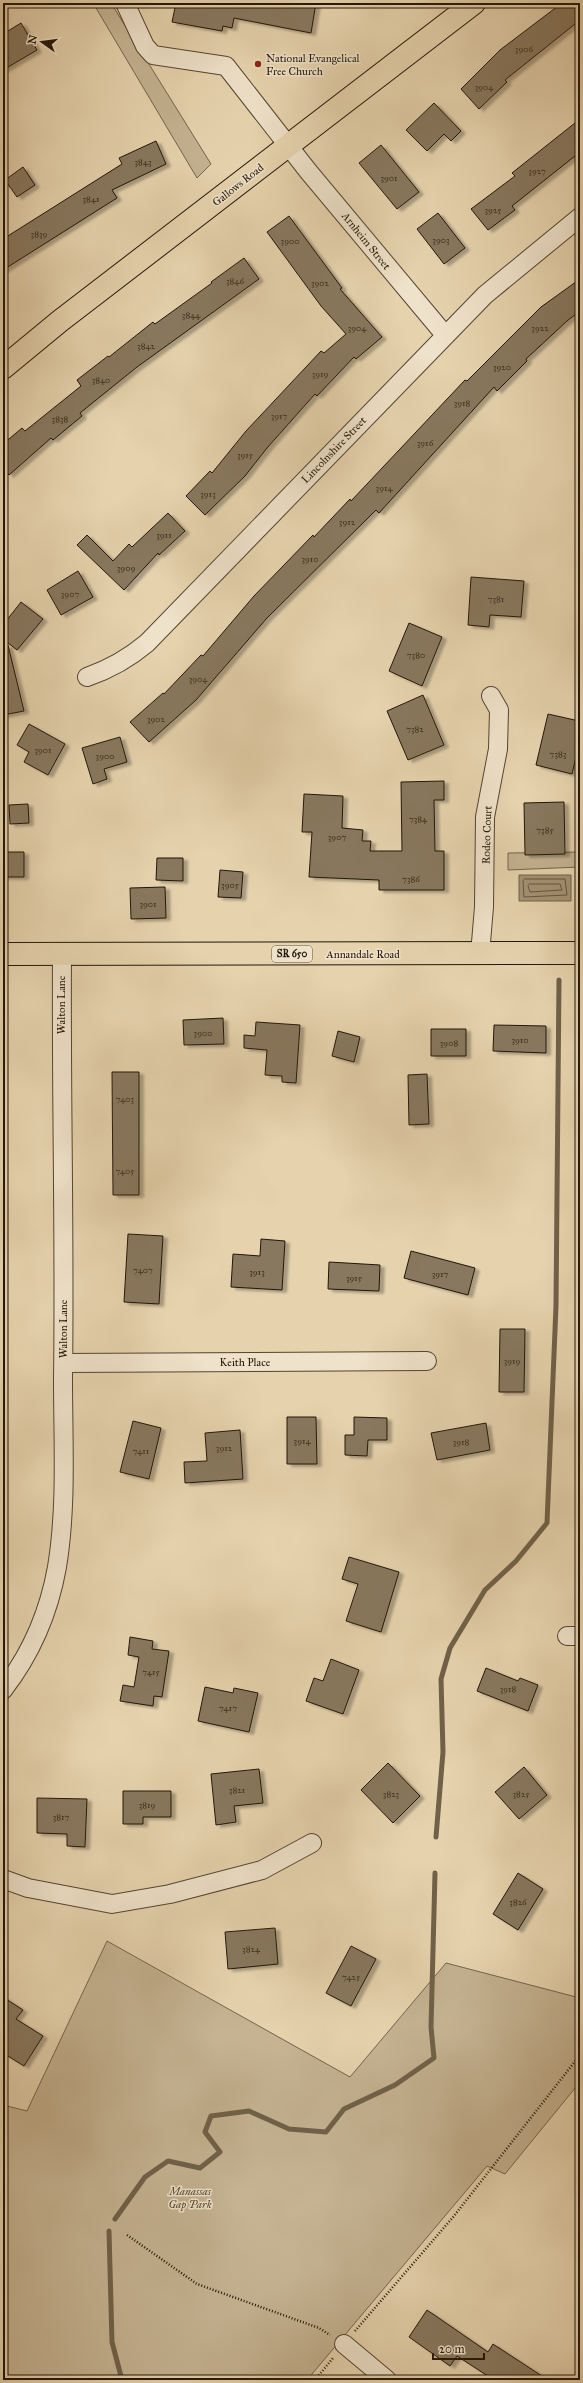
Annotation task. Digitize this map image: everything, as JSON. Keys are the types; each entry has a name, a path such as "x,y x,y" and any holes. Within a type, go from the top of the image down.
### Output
{"main road":[{"name":"Gallows Road","path":"3,368 60,321 474,3"},
{"name":"Annandale Road","path":"3,954 580,953"}],"street":[{"name":"Arnheim Street","path":"125,3 145,46 153,55 226,66 288,146 400,284 445,335"},
{"name":"Lincolnshire Street","path":"87,677 109,669 128,659 147,643 445,335 504,278 580,218"},
{"name":"Rodeo Court","path":"480,954 485,884 485,817 498,749 500,710 491,696"},
{"name":"Walton Lane","path":"3,1690 18,1671 37,1634 56,1568 63,1482 64,1363 62,954"},
{"name":"Keith Place","path":"64,1363 427,1361"},
{"path":"3,1879 28,1888 112,1904 170,1894 262,1870 312,1844"},
{"path":"344,2344 387,2380"}],"path":[{"path":"315,2380 454,2216 580,2055"},
{"path":"127,2235 197,2284 319,2328 344,2344"}],"green space":[{"path":"93,3 111,3 211,164 197,178"},
{"path":"580,852 580,867 508,870 508,853"},
{"name":"Manassas Gap Park","path":"107,1941 350,2077 446,1963 580,1998 580,2082 505,2174 487,2166 307,2380 3,2380 3,2105 27,2111"}],"water":[{"path":"519,875 571,875 571,901 519,901"}],"building":[{"path":"176,3 316,3 311,33 234,18 232,28 223,26 222,31 172,22"},
{"path":"562,3 580,3 580,20 505,80 507,82 479,109 461,89 500,50"},
{"path":"21,23 37,50 3,70 3,34"},
{"path":"434,103 461,131 451,141 444,134 427,151 406,130"},
{"path":"580,119 580,152 512,206 515,210 488,230 471,209 515,176 512,173"},
{"path":"156,141 166,164 112,190 117,198 3,270 3,239 122,164 119,158"},
{"path":"381,145 419,192 397,209 359,163"},
{"path":"23,167 35,185 17,197 5,180"},
{"path":"438,213 465,248 444,264 417,229"},
{"path":"289,216 342,288 340,289 382,337 356,359 354,357 317,396 315,394 267,448 245,476 205,515 186,496 210,471 212,473 246,431 321,351 324,353 346,334 321,306 267,232"},
{"path":"244,258 259,279 137,367 80,413 82,416 53,440 51,438 9,475 3,467 3,444 22,428 25,431 81,386 77,380 108,356 109,357 153,322 155,324 212,283 211,282"},
{"path":"580,279 580,311 526,359 527,361 497,391 494,387 379,513 376,510 267,618 196,700 149,742 130,722 163,693 164,694 201,655 203,656 254,596 313,535 314,537 350,499 351,501 465,380 467,381 541,307"},
{"path":"168,513 185,531 159,555 158,553 124,590 77,545 87,535 113,561 129,544 132,547"},
{"path":"78,571 93,597 61,615 47,590"},
{"path":"471,577 524,581 521,617 490,615 489,627 468,625"},
{"path":"21,602 43,619 17,650 3,639 3,625"},
{"path":"409,623 442,637 422,686 389,671"},
{"path":"8,645 24,711 3,715 3,646"},
{"path":"423,695 444,745 408,760 387,711"},
{"path":"548,714 579,721 576,734 580,734 580,741 572,774 536,765"},
{"path":"29,724 65,744 48,775 24,762 29,752 17,745"},
{"path":"120,737 127,762 104,769 107,779 93,784 82,748"},
{"path":"444,781 444,800 434,800 435,851 444,851 444,890 379,890 379,880 309,877 312,832 302,832 304,794 343,796 342,828 363,830 362,841 371,841 370,851 402,851 401,782"},
{"path":"564,802 565,854 525,855 524,803"},
{"path":"28,804 29,823 10,824 9,805"},
{"path":"3,852 24,852 24,877 3,877"},
{"path":"157,858 183,858 183,881 156,880"},
{"path":"220,870 243,872 241,898 218,897"},
{"path":"165,887 166,918 131,919 130,888"},
{"path":"223,1018 224,1044 184,1045 183,1020"},
{"path":"256,1022 300,1025 296,1083 282,1082 282,1076 265,1075 267,1050 244,1048 244,1035 255,1036"},
{"path":"494,1025 546,1026 546,1053 493,1051"},
{"path":"431,1029 466,1029 466,1056 431,1056"},
{"path":"338,1031 360,1037 354,1062 332,1056"},
{"path":"112,1072 139,1072 139,1195 113,1195"},
{"path":"427,1074 429,1124 409,1125 408,1075"},
{"path":"128,1234 163,1236 159,1304 124,1302"},
{"path":"261,1239 285,1241 282,1290 231,1287 233,1254 260,1256"},
{"path":"411,1251 475,1268 468,1295 404,1278"},
{"path":"329,1262 380,1265 379,1291 328,1289"},
{"path":"500,1329 525,1329 524,1392 499,1392"},
{"path":"287,1417 316,1417 317,1464 287,1464"},
{"path":"354,1417 387,1418 387,1440 368,1440 367,1456 345,1455 345,1435 354,1435"},
{"path":"133,1421 161,1428 149,1479 120,1472"},
{"path":"486,1423 490,1450 437,1460 431,1433"},
{"path":"240,1430 243,1479 185,1483 184,1462 207,1461 205,1433"},
{"path":"349,1557 399,1572 381,1632 346,1621 358,1584 342,1579"},
{"path":"130,1637 153,1641 152,1649 169,1651 162,1697 154,1696 153,1706 120,1701 123,1685 134,1687 139,1657 128,1655"},
{"path":"331,1659 359,1670 343,1714 306,1701 314,1678 323,1681"},
{"path":"486,1668 518,1681 520,1678 538,1685 528,1711 477,1691"},
{"path":"205,1687 233,1693 234,1688 258,1693 249,1732 198,1721"},
{"path":"388,1763 420,1796 393,1823 361,1790"},
{"path":"524,1767 547,1795 519,1819 495,1792"},
{"path":"259,1769 263,1803 234,1806 236,1822 216,1825 211,1774"},
{"path":"123,1791 171,1791 171,1817 143,1817 143,1824 123,1824"},
{"path":"37,1798 87,1799 85,1847 67,1846 67,1834 37,1833"},
{"path":"518,1873 543,1889 518,1930 493,1914"},
{"path":"275,1928 278,1964 228,1969 225,1932"},
{"path":"351,1946 376,1959 351,2006 326,1993"},
{"path":"3,1997 23,2010 16,2019 43,2036 24,2066 3,2053"},
{"path":"427,2310 488,2352 493,2344 548,2380 494,2380 457,2356 450,2366 409,2337"}],"waterway":[{"path":"436,1837 443,1752 441,1679 450,1648 485,1590 516,1561 547,1523 556,1306 559,980"},
{"path":"115,2219 145,2177 168,2161 200,2168 220,2152 205,2132 211,2116 249,2111 289,2129 326,2132 344,2109 395,2085 434,2058 431,2027 435,1873"},
{"path":"109,2231 112,2342 122,2380"}],"place":[{"name":"National Evangelical Free Church","path":"258,64"}]}
